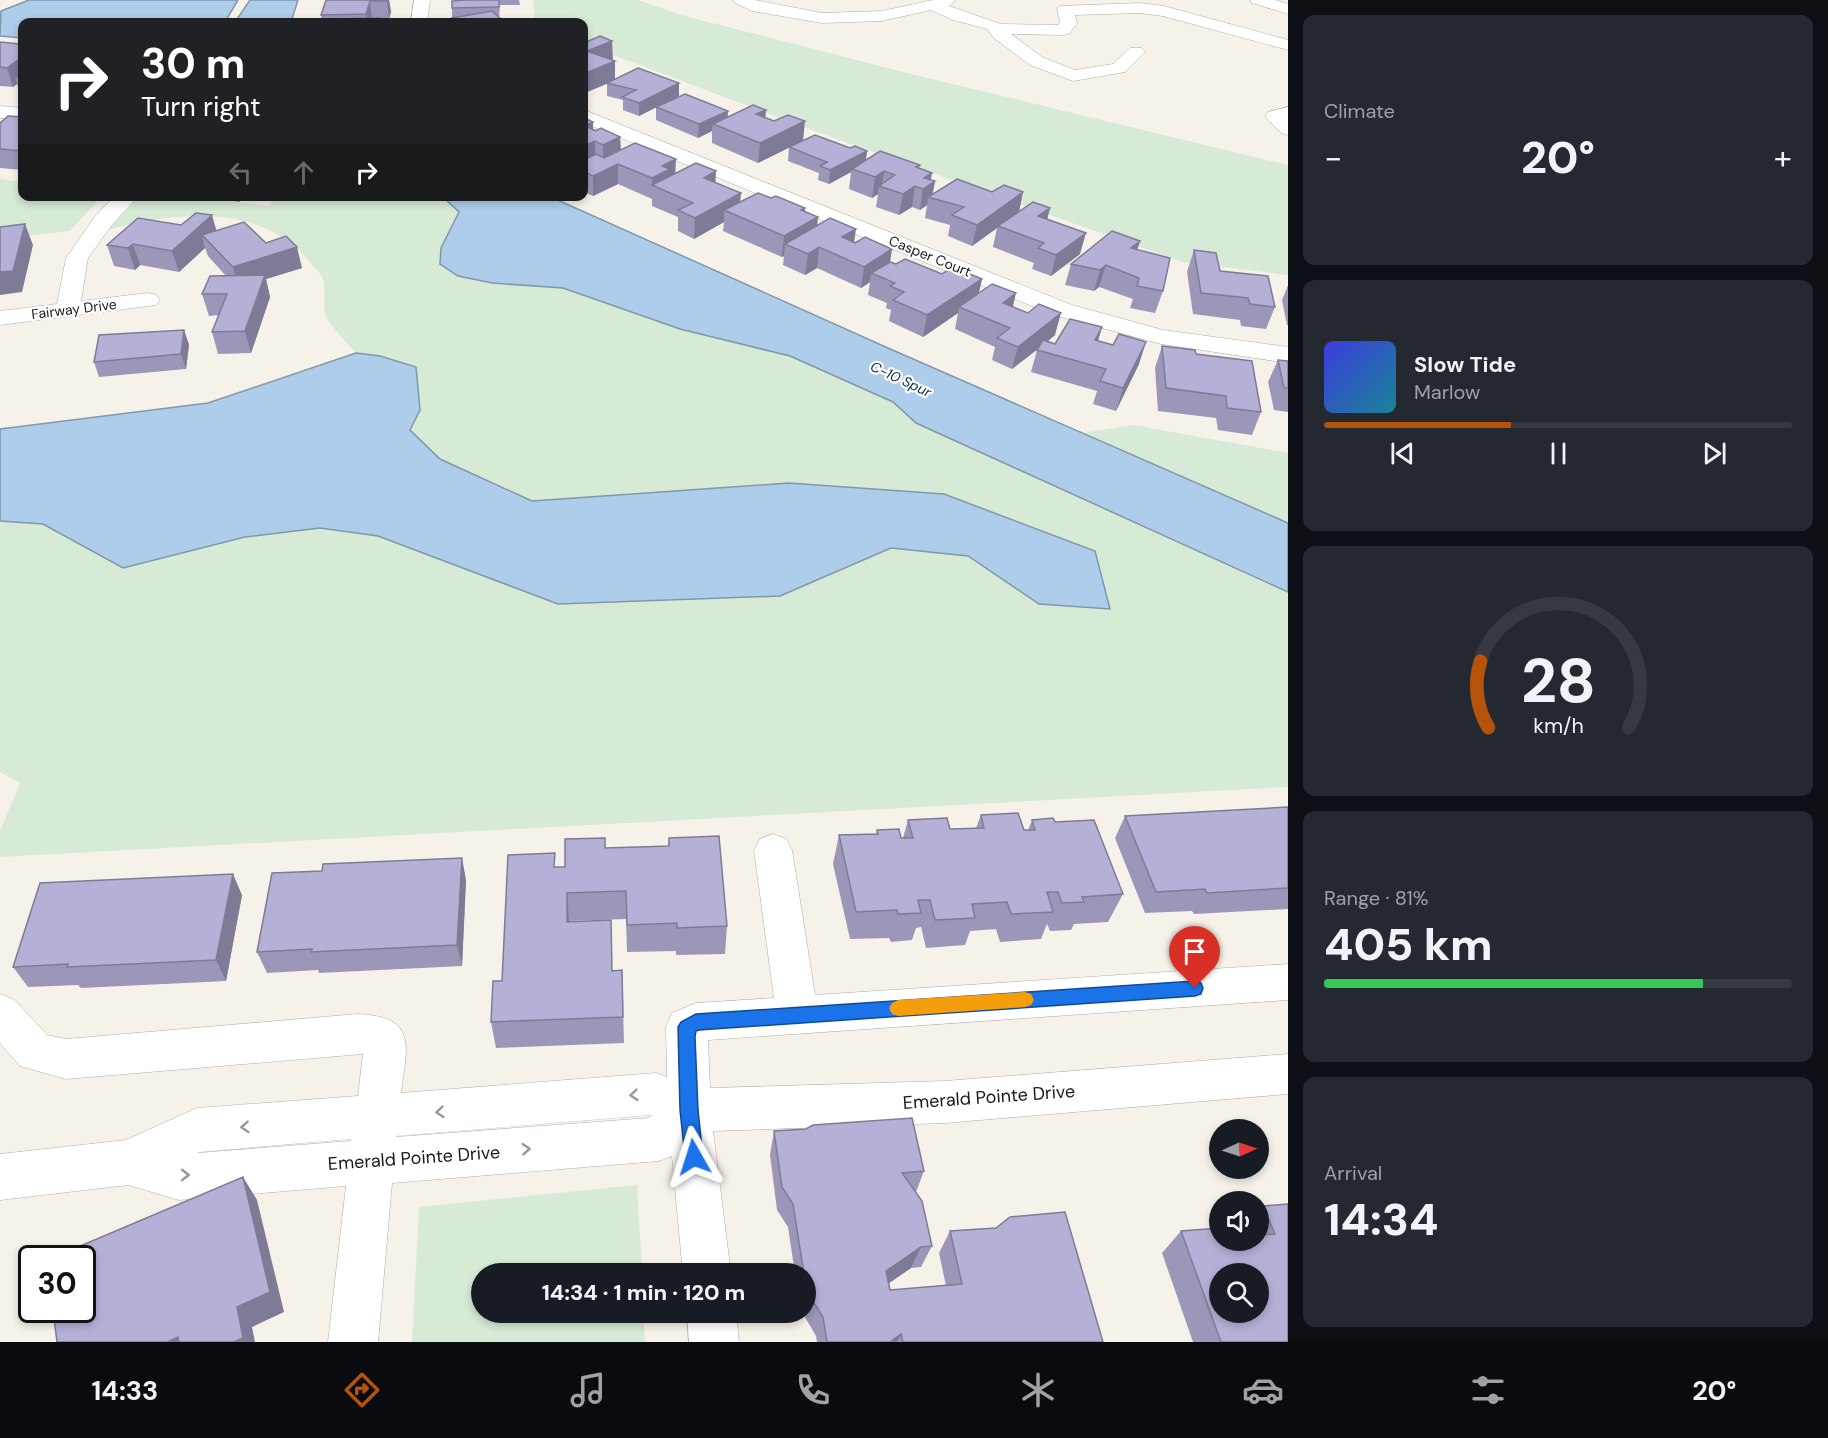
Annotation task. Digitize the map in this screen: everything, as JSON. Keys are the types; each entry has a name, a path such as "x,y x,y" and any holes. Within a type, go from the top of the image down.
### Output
{"street":[{"path":"420,18 422,0"},
{"path":"741,0 764,9 822,18 869,30 889,30 882,16 941,2 960,16 993,25 1036,61 1073,76 1119,68 1136,52"},
{"path":"1258,0 1288,9"},
{"path":"999,29 1063,30 1069,23 1065,10 1140,8 1164,11 1288,45"},
{"path":"0,112 18,114"},
{"path":"1288,113 1275,116 1288,129"},
{"name":"Casper Court","path":"588,118 1063,310 1161,337 1288,356"},
{"path":"68,309 77,258 104,220 123,201"},
{"name":"Fairway Drive","path":"0,318 148,300"},
{"path":"773,850 797,1015"},
{"path":"706,1263 689,1110 687,1027 696,1022 1288,982"},
{"path":"0,1013 35,1052 66,1059 358,1034 378,1035 386,1043 353,1342"},
{"name":"Emerald Pointe Drive","path":"0,1177 128,1162 179,1177 374,1139 659,1139 689,1110 945,1102 1288,1074"},
{"path":"712,1323 714,1342"}],"green space":[{"path":"533,0 638,0 681,15 911,74 1288,165 1288,275 1182,262 820,133 588,46 588,18 535,18"},
{"path":"0,179 18,181 18,201 97,201 70,231 0,239"},
{"path":"135,201 227,201 268,206 274,201 448,201 459,211 441,248 492,283 563,288 680,329 790,356 893,402 1083,433 1133,425 1288,453 1288,787 0,857 0,831 20,783 0,772 0,429 208,403 356,353 325,314 324,285 321,275 288,241 265,228 240,220 214,216 187,216 159,219 107,230"},
{"path":"637,1185 641,1263 471,1263 471,1323 644,1323 645,1342 412,1342 419,1207"}],"water":[{"path":"29,0 238,0 227,18 18,18 18,38 0,36 1,11"},
{"path":"250,0 298,0 292,18 238,18"},
{"name":"C-10 Spur","path":"447,201 560,201 1288,523 1288,592 916,423 893,402 790,356 680,329 563,288 492,283 458,276 440,264 441,248 459,212"},
{"path":"356,353 380,356 416,367 420,410 410,430 440,459 532,501 789,483 944,494 1095,551 1110,609 1039,604 968,556 891,548 780,596 558,604 378,536 320,528 245,537 123,568 43,524 0,521 0,429 208,403"}],"building":[{"path":"326,0 387,0 370,1 366,14 321,15"},
{"path":"499,0 499,7 452,8 452,1"},
{"path":"492,11 500,18 452,18"},
{"path":"600,36 612,41 588,51 588,41"},
{"path":"0,42 18,44 18,60 7,68 0,67"},
{"path":"588,51 615,61 588,72"},
{"path":"638,68 679,83 639,103 622,97 636,90 607,83"},
{"path":"685,94 728,111 699,124 656,107"},
{"path":"753,105 766,110 756,114 774,121 788,115 805,121 760,143 713,124"},
{"path":"8,116 18,117 18,151 0,149 0,123"},
{"path":"588,127 596,131 601,128 620,137 603,145 595,141 588,144"},
{"path":"815,135 850,148 855,146 867,151 830,170 820,166 827,162 789,147"},
{"path":"635,143 676,159 662,166 670,169 652,178 618,164 593,176 588,174 588,158 596,154 604,158"},
{"path":"880,151 920,165 916,167 932,173 924,178 935,181 923,189 915,186 903,194 879,186 895,175 884,171 875,177 852,169"},
{"path":"696,163 716,171 704,178 741,193 695,218 678,210 693,203 652,185"},
{"path":"957,179 992,192 1004,185 1023,192 977,225 952,215 964,207 928,197"},
{"path":"758,193 771,198 776,196 805,208 801,210 818,217 784,236 724,210"},
{"path":"1033,202 1050,208 1038,216 1086,233 1056,255 1038,248 1044,243 998,226"},
{"path":"196,213 212,215 172,251 133,244 128,248 107,245 138,218 181,225"},
{"path":"830,218 856,229 842,237 855,243 865,237 892,249 864,267 819,247 808,254 785,244"},
{"path":"244,222 266,243 286,236 297,247 233,267 202,235"},
{"path":"25,224 13,271 0,272 0,227"},
{"path":"1112,231 1140,241 1131,248 1170,258 1163,291 1137,286 1139,278 1106,265 1100,270 1071,264"},
{"path":"1194,250 1216,253 1220,271 1268,276 1275,307 1250,304 1248,298 1201,293"},
{"path":"905,259 942,274 953,267 982,279 927,315 893,300 904,292 890,286 895,283 871,273 890,262 896,264"},
{"path":"265,275 245,331 212,332 227,294 202,294 210,276"},
{"path":"992,284 1016,293 1003,303 1028,313 1039,304 1061,313 1018,347 997,338 1010,328 959,307"},
{"path":"1070,319 1102,327 1095,340 1113,345 1119,334 1146,342 1123,388 1100,381 1106,369 1037,350 1043,340 1055,344"},
{"path":"184,330 181,354 94,362 99,335"},
{"path":"1162,346 1195,350 1196,354 1252,361 1261,412 1227,408 1226,396 1166,388"},
{"path":"1278,360 1288,361 1288,388 1284,388"},
{"path":"1288,807 1288,888 1207,893 1205,889 1156,892 1125,816"},
{"path":"1018,813 1024,830 1035,830 1032,820 1053,818 1055,822 1094,820 1123,894 1082,897 1084,902 1062,903 1058,892 1047,892 1053,912 1011,914 1007,902 972,904 975,918 935,920 930,900 918,900 921,913 898,914 897,910 856,912 839,835 878,834 877,830 899,829 901,838 913,838 908,820 947,818 950,829 984,828 981,815"},
{"path":"719,836 727,926 677,928 677,923 627,925 626,891 567,893 567,922 611,920 612,971 622,970 623,1017 491,1022 493,981 502,981 508,855 555,853 554,867 565,867 565,839 605,838 605,848 669,846 669,838"},
{"path":"462,858 457,945 311,952 312,949 257,952 272,873 322,871 323,864"},
{"path":"233,874 216,960 67,967 68,964 13,967 40,883"},
{"path":"912,1118 924,1171 902,1173 922,1201 932,1246 921,1247 886,1271 890,1290 962,1284 950,1231 996,1228 1010,1217 1065,1212 1103,1342 903,1342 901,1334 890,1342 827,1342 823,1317 816,1306 816,1263 802,1263 793,1204 782,1187 774,1131 806,1129 813,1125"},
{"path":"243,1177 270,1292 237,1307 243,1338 234,1342 179,1342 178,1337 167,1342 57,1342 55,1323 96,1323 96,1245 83,1245"},
{"path":"1288,1204 1288,1342 1221,1342 1214,1323 1269,1323 1269,1263 1209,1263 1209,1309 1181,1231 1209,1229 1209,1251 1269,1251 1269,1234 1275,1234 1269,1220 1269,1206"}],"slow traffic":[{"path":"898,1008 1025,1000"}],"route":[{"path":"694,1157 689,1110 687,1027 696,1022 1195,988"}]}
